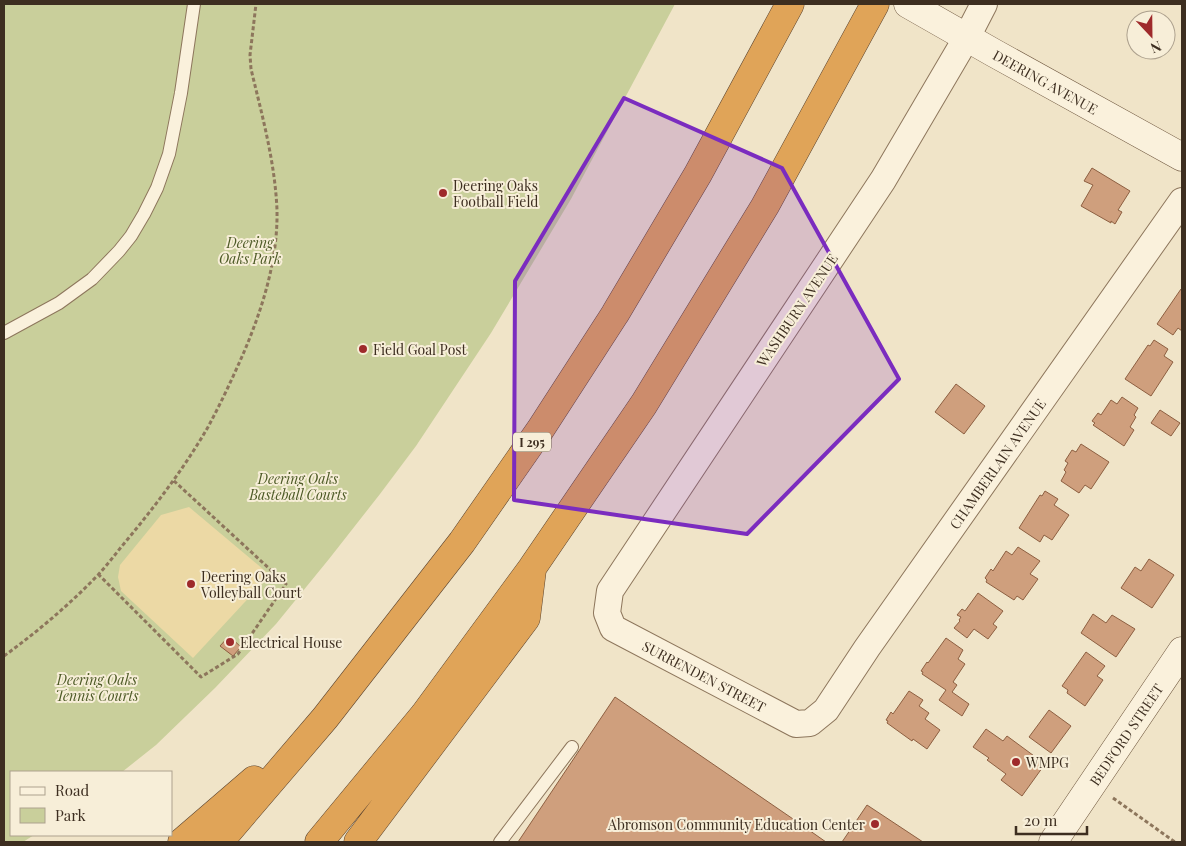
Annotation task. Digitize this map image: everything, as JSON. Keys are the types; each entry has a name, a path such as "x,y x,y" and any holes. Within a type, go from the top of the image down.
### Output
{"highway":[{"name":"I 295","path":"219,842 325,718 462,542 556,405 615,314 698,174 790,4"},
{"path":"319,842 424,715 532,568 644,404 755,222 875,4"},
{"path":"358,842 526,618 532,568"},
{"path":"182,842 325,718"}],"main road":[{"name":"DEERING AVENUE","path":"916,8 1182,157"},
{"name":"BEDFORD STREET","path":"1053,842 1182,651"}],"street":[{"name":"WASHBURN AVENUE","path":"607,613 610,591 883,180 967,37 984,4"},
{"name":"CHAMBERLAIN AVENUE","path":"810,724 826,710 872,640 1182,201"},
{"name":"SURRENDEN STREET","path":"607,613 613,628 796,724 810,724"}],"lane":[{"path":"4,333 59,303 92,279 119,251 140,221 157,188 170,154 194,4"},
{"path":"500,842 572,747"}],"path":[{"path":"4,656 73,599 98,574 139,526 173,480 208,427 256,323 270,274 277,210 273,169 251,69 250,55 256,4"},
{"path":"98,574 201,677 238,654 286,584 173,480"},
{"path":"1111,796 1175,842"}],"highlighted area":[{"path":"624,98 782,168 899,379 747,534 514,500 515,281"}],"green space":[{"name":"Deering Oaks Park","path":"4,4 675,4 571,199 491,333 416,446 329,559 276,624 215,688 156,745 123,771 10,771 10,836 32,836 23,842 4,842"}],"sand":[{"name":"Deering Oaks Volleyball Court","path":"189,507 270,575 193,658 121,591 118,577 120,565 161,515"}],"building":[{"path":"1092,168 1130,191 1118,210 1122,212 1115,224 1081,206 1093,185 1084,181"},
{"path":"1181,289 1182,331 1178,328 1173,335 1157,324"},
{"path":"1154,340 1168,349 1164,356 1173,362 1151,396 1125,379 1148,345 1150,346"},
{"path":"956,384 985,406 964,434 935,412"},
{"path":"1122,397 1138,408 1134,415 1136,417 1130,427 1134,430 1124,446 1093,425 1095,423 1092,421 1098,413 1101,415 1111,400 1117,404"},
{"path":"1160,410 1180,423 1171,436 1151,423"},
{"path":"1081,444 1109,462 1091,489 1085,485 1079,493 1061,481 1068,463 1065,461 1072,450 1076,452"},
{"path":"1045,491 1058,499 1054,505 1069,515 1052,540 1044,535 1040,542 1019,528 1040,495 1042,496"},
{"path":"1018,547 1040,561 1030,574 1038,579 1023,600 1017,596 1014,600 986,582 985,578 991,569 993,571 1006,551 1012,555"},
{"path":"1149,559 1174,575 1152,608 1121,588 1135,567 1141,571"},
{"path":"978,593 1003,611 993,624 997,627 988,639 974,629 967,638 954,628 961,617 957,615 962,609 965,611"},
{"path":"1093,614 1106,623 1112,615 1135,629 1116,657 1081,633"},
{"name":"Electrical House","path":"229,636 241,647 233,656 220,646"},
{"path":"946,638 963,650 958,659 965,664 953,682 957,685 952,692 969,704 962,716 939,700 946,690 922,674 923,672 921,671"},
{"path":"1086,652 1105,666 1097,676 1103,680 1085,706 1067,693 1068,690 1062,686"},
{"path":"909,691 923,700 919,706 929,713 925,719 940,730 927,749 913,739 912,741 887,723 888,721 886,720 891,712 893,714"},
{"path":"615,697 796,821 826,842 518,842"},
{"path":"1049,710 1071,726 1051,753 1029,737"},
{"name":"WMPG","path":"986,729 1003,741 1007,736 1045,764 1022,796 1001,780 1006,774 987,760 989,758 973,747"},
{"name":"Abromson Community Education Center","path":"867,805 923,842 842,842"}],"place":[{"name":"Deering Oaks Football Field","path":"443,193"},
{"name":"Field Goal Post","path":"363,349"},
{"name":"Deering Oaks Volleyball Court","path":"191,584"},
{"name":"Electrical House","path":"230,642"},
{"name":"WMPG","path":"1016,762"},
{"name":"Abromson Community Education Center","path":"875,824"}],"park label":[{"name":"Deering Oaks Basteball Courts","path":"298,486"},
{"name":"Deering Oaks Tennis Courts","path":"97,688"}]}
